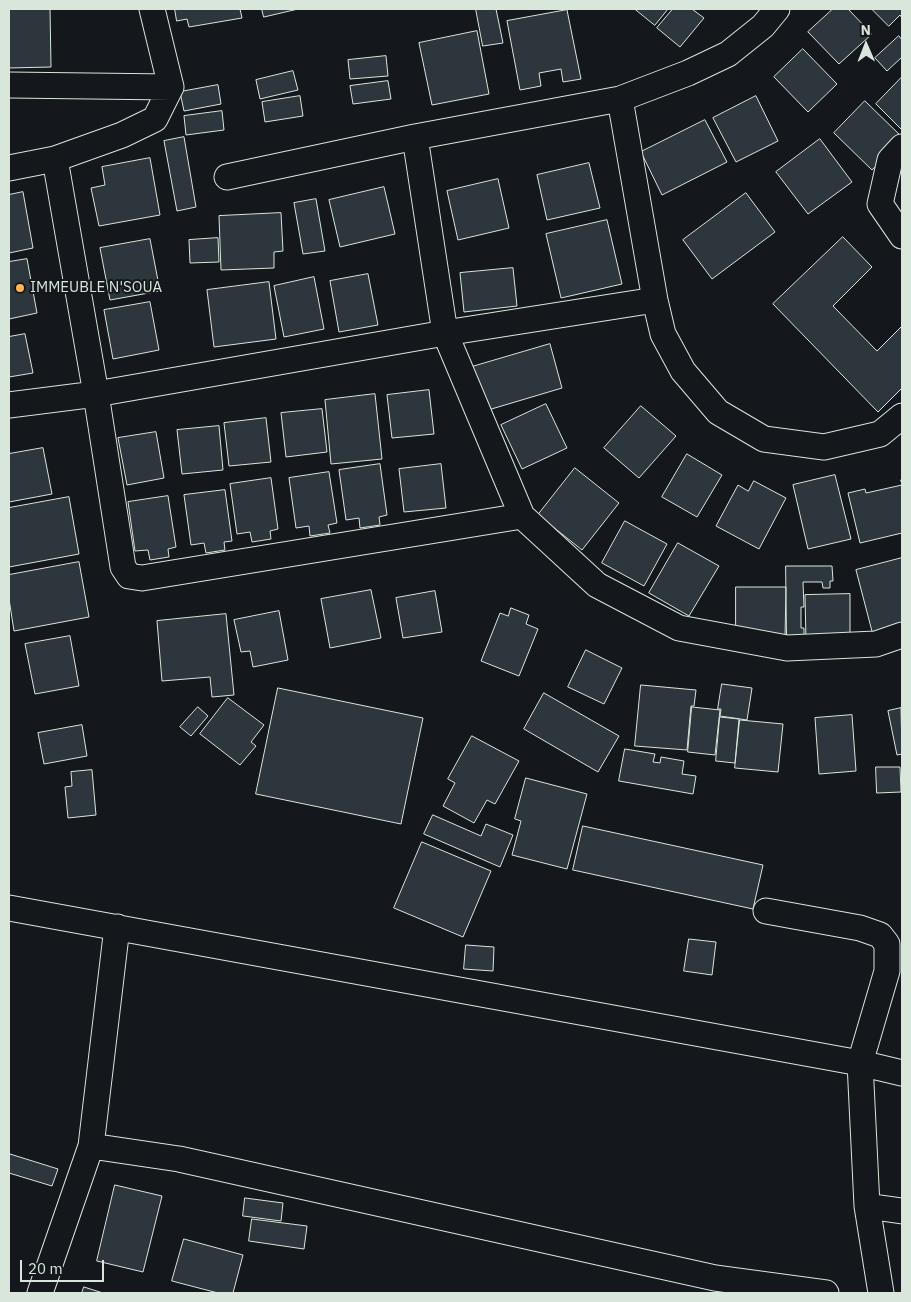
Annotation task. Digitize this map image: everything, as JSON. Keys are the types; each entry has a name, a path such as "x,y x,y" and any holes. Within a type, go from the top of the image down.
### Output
{"street":[{"path":"9,168 56,159 122,135 155,118 171,87 152,9"},
{"path":"227,177 415,137 620,99 688,73 728,54 763,26 777,9"},
{"path":"9,85 171,87"},
{"path":"620,99 655,300 664,334 683,371 718,412 764,439 824,446 880,434 902,416"},
{"path":"415,137 445,333 522,516 597,585 679,628 787,648 876,644 902,634"},
{"path":"902,147 890,160 880,204 902,236"},
{"path":"56,159 123,566 129,576 142,578 522,516"},
{"path":"9,405 96,394 445,333 655,300"},
{"path":"9,908 860,1063 902,1073"},
{"path":"766,911 860,928 880,935 886,944 888,971 860,1063 867,1206 881,1293"},
{"path":"40,1293 91,1146 117,927"},
{"path":"91,1146 179,1160 715,1278 826,1293"},
{"path":"867,1206 902,1211"}],"building":[{"path":"9,9 50,9 51,67 9,68"},
{"path":"175,9 240,9 242,18 189,27 187,19 177,21"},
{"path":"262,9 298,9 264,17"},
{"path":"476,9 496,9 503,43 483,46"},
{"path":"635,9 668,9 655,25"},
{"path":"673,9 692,9 704,18 680,47 657,28"},
{"path":"833,9 848,9 872,34 839,64 808,32"},
{"path":"872,9 902,9 902,18 900,15 889,26"},
{"path":"567,10 581,79 563,82 561,69 539,73 541,86 520,90 507,21"},
{"path":"477,31 489,94 432,105 419,43"},
{"path":"899,36 902,40 902,57 887,71 875,58"},
{"path":"803,49 837,84 808,112 774,77"},
{"path":"386,56 388,76 350,79 348,60"},
{"path":"293,71 298,90 260,99 256,80"},
{"path":"902,77 902,130 876,104"},
{"path":"388,81 391,99 353,104 350,86"},
{"path":"218,85 221,104 184,111 180,92"},
{"path":"300,96 303,116 265,122 262,102"},
{"path":"756,96 778,141 736,162 713,118"},
{"path":"865,101 902,137 872,170 834,133"},
{"path":"222,111 224,130 186,135 184,116"},
{"path":"705,120 727,162 662,195 641,152"},
{"path":"184,137 196,207 177,211 164,141"},
{"path":"820,139 852,182 808,214 776,172"},
{"path":"150,158 160,215 99,226 91,188 105,185 102,167"},
{"path":"589,163 600,208 547,220 537,175"},
{"path":"498,179 509,228 458,240 447,191"},
{"path":"384,187 395,234 340,247 329,200"},
{"path":"23,192 33,248 9,253 9,195"},
{"path":"746,193 775,232 712,279 683,240"},
{"path":"316,199 325,251 303,254 294,203"},
{"path":"281,213 283,251 274,252 274,268 221,270 219,216"},
{"path":"607,220 622,284 561,298 546,234"},
{"path":"843,237 872,267 833,306 877,351 902,326 902,388 878,412 773,304"},
{"path":"218,238 219,262 190,263 189,240"},
{"path":"150,239 160,291 110,300 100,248"},
{"name":"IMMEUBLE N'SOUA","path":"27,259 37,313 9,319 9,262"},
{"path":"513,268 517,306 464,312 460,273"},
{"path":"368,274 378,325 339,332 330,281"},
{"path":"314,277 324,329 284,337 274,286"},
{"path":"269,282 276,339 214,347 207,290"},
{"path":"150,302 159,350 113,359 104,310"},
{"path":"25,334 33,373 9,377 9,337"},
{"path":"550,344 562,388 478,413 465,369"},
{"path":"429,390 434,434 392,438 387,395"},
{"path":"375,394 382,459 331,464 325,400"},
{"path":"546,404 567,448 522,469 501,425"},
{"path":"641,406 676,436 639,478 604,448"},
{"path":"322,409 327,452 286,457 281,413"},
{"path":"266,418 271,462 229,466 224,423"},
{"path":"219,426 223,470 182,474 177,430"},
{"path":"156,432 164,478 127,485 118,438"},
{"path":"43,448 52,494 9,502 9,454"},
{"path":"687,454 722,475 697,517 662,497"},
{"path":"380,464 387,515 379,517 380,525 360,528 359,518 346,520 339,470"},
{"path":"441,464 446,508 404,512 399,469"},
{"path":"575,468 619,503 582,550 538,515"},
{"path":"329,472 337,523 328,525 330,533 310,536 309,526 296,528 289,478"},
{"path":"835,475 851,539 808,549 793,485"},
{"path":"271,478 278,529 270,531 271,539 252,542 250,532 237,534 230,484"},
{"path":"754,481 786,498 759,549 716,526 738,485 748,491"},
{"path":"902,485 902,533 860,543 848,493 865,489 866,493"},
{"path":"225,490 232,541 224,542 225,550 206,553 204,543 191,545 184,495"},
{"path":"168,496 176,547 168,549 169,557 150,560 148,550 135,551 128,502"},
{"path":"69,497 79,554 9,567 9,508"},
{"path":"625,521 667,544 644,586 602,563"},
{"path":"678,543 719,566 689,616 649,593"},
{"path":"902,558 902,631 874,639 856,570"},
{"path":"79,562 89,617 14,631 9,599 9,575"},
{"path":"786,566 832,566 833,581 830,581 830,588 823,588 822,582 803,582 804,607 801,607 801,628 804,628 804,642 787,642"},
{"path":"736,587 786,587 785,638 736,637"},
{"path":"371,590 381,638 330,648 321,599"},
{"path":"435,591 442,632 403,638 396,598"},
{"path":"850,594 850,641 806,641 805,595"},
{"path":"511,608 529,615 526,624 538,629 519,676 481,661 500,613 508,616"},
{"path":"279,611 288,660 253,667 250,651 241,652 234,620"},
{"path":"226,614 234,695 212,697 210,677 162,681 157,621"},
{"path":"70,636 79,686 35,694 25,644"},
{"path":"586,650 622,668 604,704 568,687"},
{"path":"722,684 752,688 747,720 720,716 721,709 718,709"},
{"path":"641,685 696,690 694,706 691,706 687,750 635,746"},
{"path":"278,688 423,718 401,824 256,794"},
{"path":"544,693 619,736 598,772 524,729"},
{"path":"228,698 264,725 251,742 256,746 240,765 200,734"},
{"path":"198,707 208,716 191,736 180,727"},
{"path":"692,707 720,710 715,755 688,752"},
{"path":"901,708 902,754 897,755 888,711"},
{"path":"852,715 856,771 819,774 815,718"},
{"path":"720,717 739,719 735,763 716,761"},
{"path":"740,720 783,724 778,772 735,768"},
{"path":"82,725 87,756 44,764 38,733"},
{"path":"472,736 519,761 495,804 487,800 474,823 443,806 455,783 448,779"},
{"path":"625,749 655,754 653,762 660,763 661,757 684,761 682,774 696,776 693,794 619,781"},
{"path":"876,767 900,767 901,792 877,793"},
{"path":"92,770 96,815 68,818 65,787 72,786 71,772"},
{"path":"526,778 587,794 567,869 512,855 521,821 515,819"},
{"path":"433,815 481,836 486,824 513,835 500,867 424,834"},
{"path":"583,826 763,865 753,909 573,870"},
{"path":"422,842 491,871 463,937 394,908"},
{"path":"689,939 716,942 712,975 684,971"},
{"path":"466,945 494,947 493,971 464,969"},
{"path":"10,1154 58,1169 52,1186 9,1173"},
{"path":"115,1185 162,1196 143,1272 97,1261"},
{"path":"245,1198 283,1203 281,1221 243,1216"},
{"path":"252,1219 307,1226 304,1249 249,1241"},
{"path":"184,1239 243,1255 233,1293 218,1293 172,1281"},
{"path":"84,1287 103,1293 82,1293"}],"place":[{"name":"IMMEUBLE N'SOUA","path":"20,288"}]}
